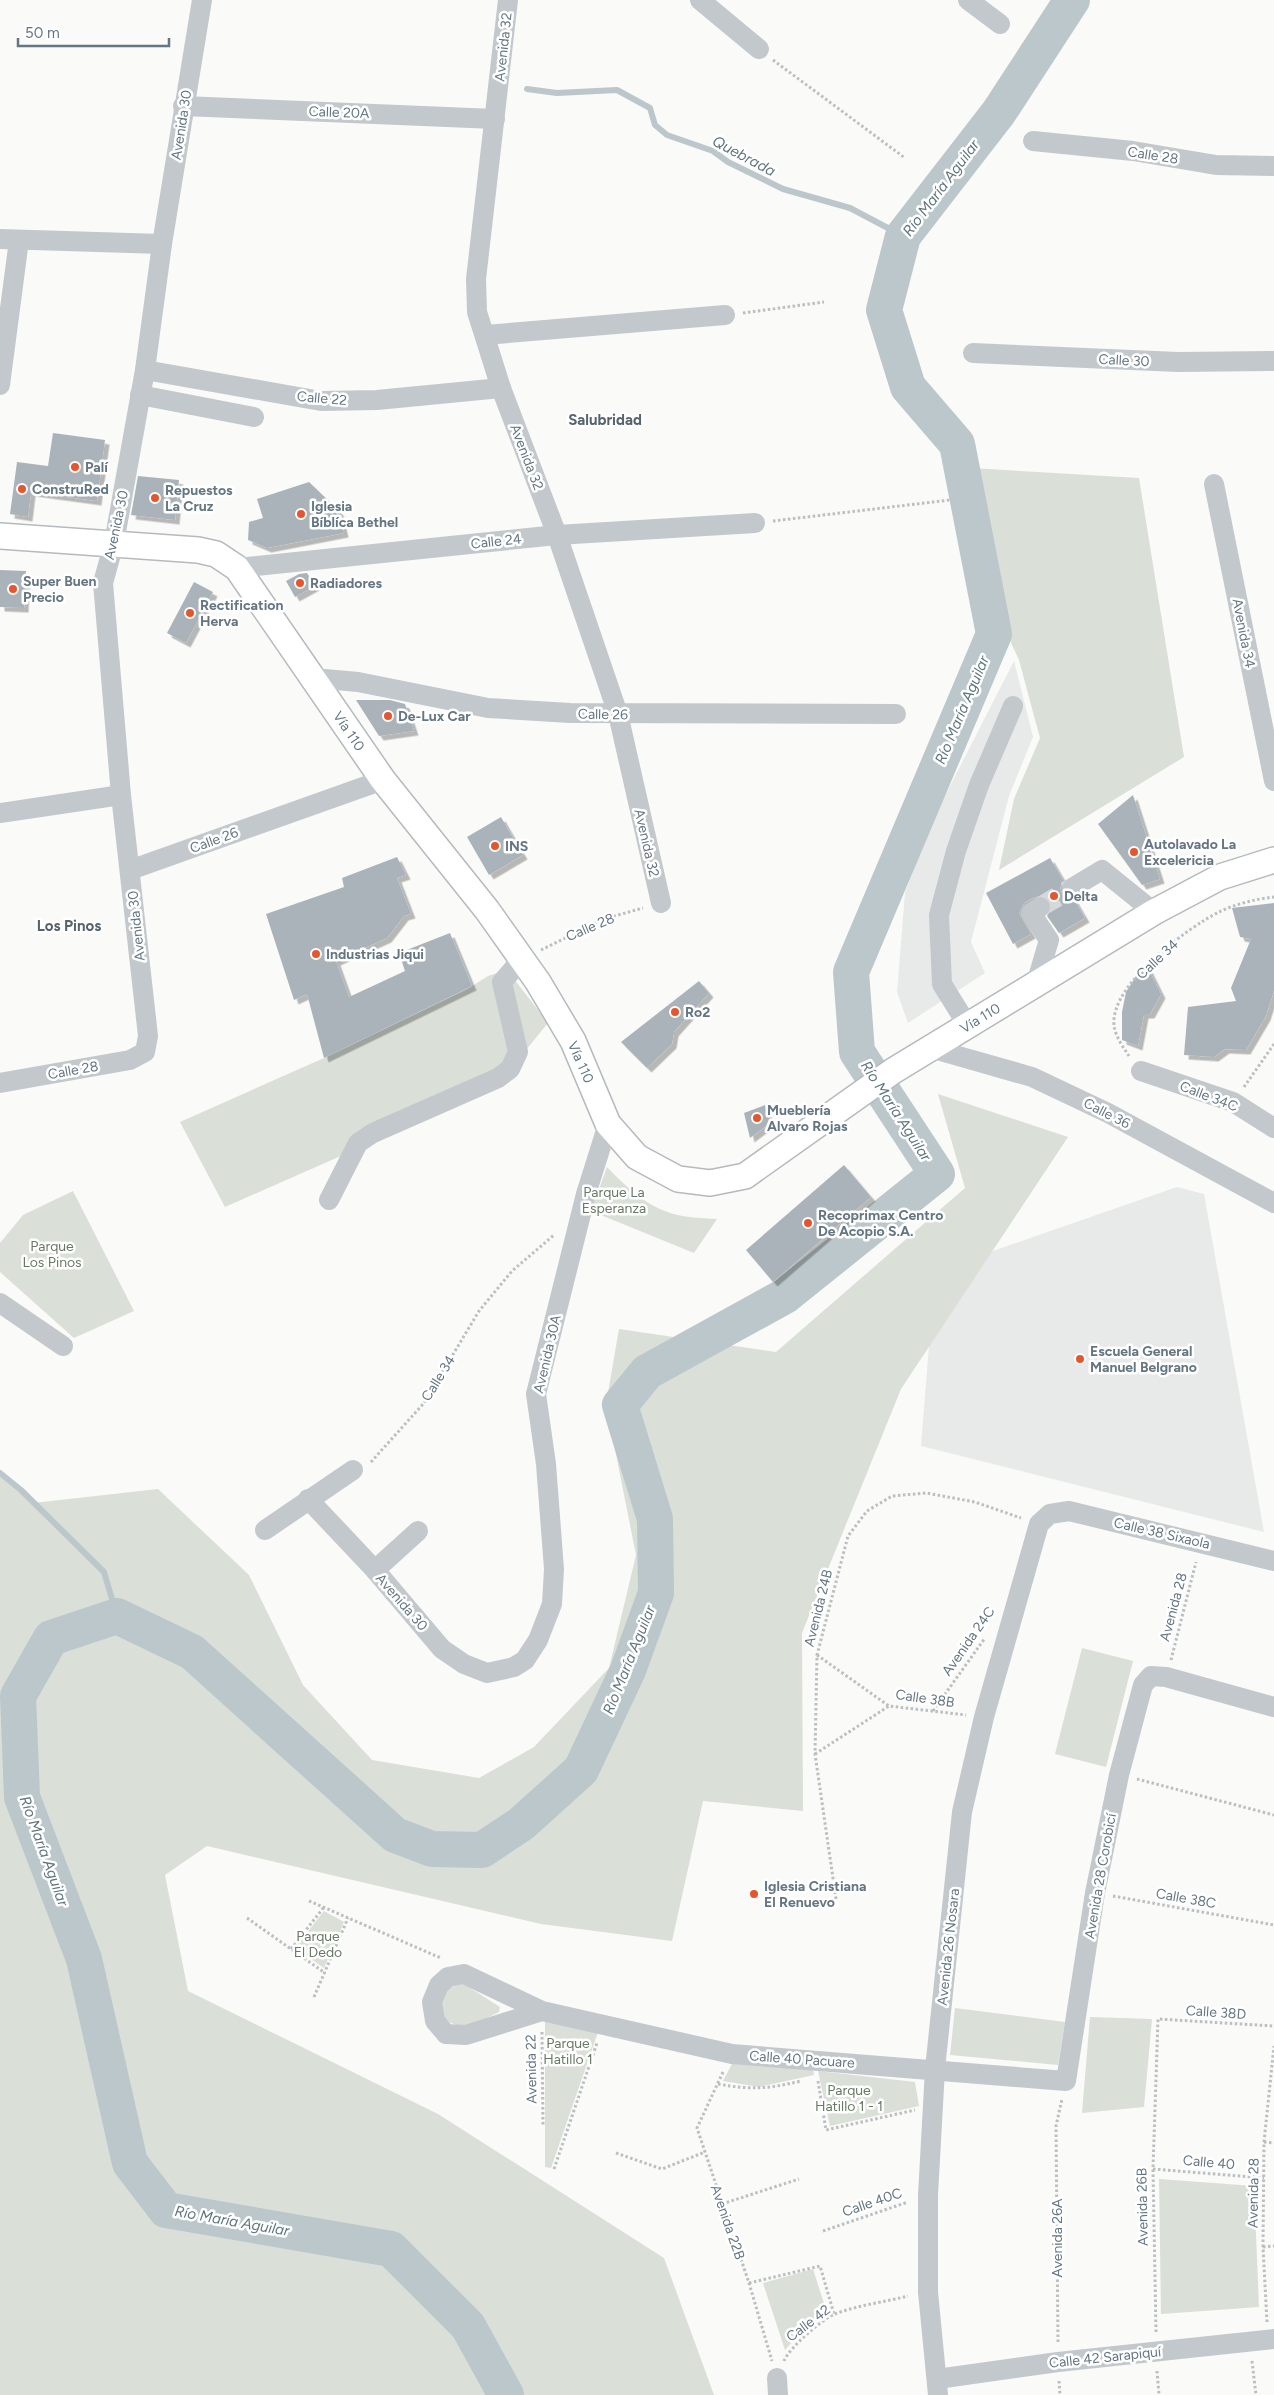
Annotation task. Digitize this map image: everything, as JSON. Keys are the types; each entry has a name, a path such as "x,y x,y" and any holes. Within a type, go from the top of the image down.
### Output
{"main road":[{"name":"Vía 110","path":"0,536 198,550 216,554 237,568 383,780 522,958 573,1041 608,1124 637,1157 678,1178 710,1183 745,1176 893,1071 1154,912 1220,877 1274,860"}],"street":[{"name":"Avenida 30","path":"145,1052 148,1036 122,795 103,583 114,543 145,370 183,106 202,0"},
{"name":"Avenida 32","path":"508,0 476,278 477,312 501,388 557,534 618,714 661,903"},
{"path":"700,0 759,50"},
{"path":"968,0 1000,24"},
{"name":"Calle 20A","path":"183,106 495,119"},
{"name":"Calle 28","path":"1033,141 1133,151 1216,165 1274,166"},
{"path":"0,385 9,240 162,244"},
{"path":"485,335 725,315"},
{"name":"Calle 30","path":"973,353 1178,362 1274,361"},
{"name":"Calle 22","path":"145,370 320,400 378,400 501,388"},
{"path":"140,395 254,417"},
{"name":"Avenida 34","path":"1214,484 1274,781"},
{"name":"Calle 24","path":"237,568 557,534 755,523"},
{"name":"Calle 26","path":"313,678 358,682 488,708 618,714 896,714"},
{"path":"968,1026 942,984 939,915 956,851 970,809 1014,706"},
{"name":"Calle 26","path":"130,870 383,780"},
{"path":"0,812 122,795"},
{"path":"1072,888 1102,870 1154,912"},
{"path":"1036,984 1049,940 1031,913 1040,907"},
{"path":"329,1200 358,1142 374,1133 498,1078 510,1069 518,1052 502,982 522,958"},
{"name":"Calle 36","path":"930,1048 1032,1077 1108,1113 1274,1203"},
{"name":"Calle 28","path":"0,1083 130,1060 145,1052"},
{"name":"Calle 34C","path":"1141,1071 1233,1102 1274,1128"},
{"name":"Avenida 30A","path":"514,1667 525,1660 538,1640 552,1604 554,1569 546,1464 536,1394 586,1194 608,1124"},
{"path":"0,1303 63,1346"},
{"path":"265,1530 353,1470"},
{"name":"Avenida 30","path":"308,1499 375,1570 442,1649 464,1664 487,1672 514,1667"},
{"name":"Calle 38 Sixaola","path":"1045,1519 1070,1511 1274,1561"},
{"name":"Avenida 26 Nosara","path":"937,2387 928,2292 928,2195 935,2069 962,1812 984,1717 1045,1519"},
{"path":"375,1570 418,1531"},
{"path":"1158,1677 1274,1707"},
{"name":"Avenida 28 Corobicí","path":"1066,2081 1095,1893 1119,1775 1143,1685 1158,1677"},
{"path":"464,1974 448,1977 439,1985 432,2002 435,2021 446,2034 466,2035 542,2011"},
{"name":"Calle 40 Pacuare","path":"464,1974 542,2011 732,2054 816,2069 935,2069 1066,2081"},
{"name":"Calle 42 Sarapiquí","path":"937,2387 1058,2362 1264,2340"}],"path":[{"path":"759,50 905,158"},
{"path":"725,315 824,302"},
{"path":"755,523 950,500"},
{"name":"Calle 34","path":"1141,1071 1129,1058 1114,1026 1116,1008 1136,976 1186,932 1220,911 1260,898 1274,897"},
{"name":"Calle 28","path":"522,958 604,919 661,903"},
{"path":"1233,1102 1274,1044"},
{"name":"Calle 34","path":"353,1470 363,1472 424,1403 479,1311 512,1271 557,1232"},
{"name":"Avenida 24B","path":"836,1899 815,1754 817,1656 848,1536 867,1511 892,1496 926,1493 975,1502 1045,1519"},
{"name":"Avenida 28","path":"1158,1677 1201,1542"},
{"name":"Avenida 24C","path":"933,1711 989,1632"},
{"name":"Calle 38B","path":"817,1656 889,1706 984,1717"},
{"path":"815,1754 889,1706"},
{"path":"1119,1775 1274,1814"},
{"name":"Calle 38C","path":"1095,1893 1274,1925"},
{"path":"309,1901 444,1960 464,1974"},
{"path":"291,1949 324,1907"},
{"path":"247,1918 325,1972"},
{"path":"314,1997 348,1918"},
{"name":"Avenida 22","path":"542,2011 543,2126"},
{"name":"Calle 38D","path":"1158,2019 1274,2026"},
{"name":"Avenida 26B","path":"1158,2019 1153,2168 1156,2352 1159,2395"},
{"path":"554,2169 602,2026"},
{"name":"Avenida 28","path":"1256,2395 1264,2340 1264,2142 1274,2046"},
{"name":"Avenida 22B","path":"732,2054 697,2128 749,2283 778,2386"},
{"path":"718,2084 745,2089 761,2089 816,2069 826,2130 932,2106"},
{"name":"Avenida 26A","path":"1060,2395 1058,2362 1056,2126 1066,2081"},
{"path":"1264,2142 1274,2142"},
{"path":"616,2153 662,2170 705,2152"},
{"name":"Calle 40","path":"1153,2168 1264,2178"},
{"path":"722,2204 799,2179"},
{"name":"Calle 40C","path":"823,2231 928,2195"},
{"path":"1263,2246 1274,2246"},
{"path":"749,2283 820,2266 834,2314"},
{"name":"Calle 42","path":"778,2386 787,2353 805,2336 834,2314 928,2292"}],"shaded area":[{"path":"1014,661 1033,737 1009,796 971,942 985,973 908,1023 897,992 905,893 930,825"},
{"name":"Escuela General Manuel Belgrano","path":"1177,1187 1204,1194 1264,1532 921,1446 935,1271"}],"green space":[{"path":"972,468 1139,478 1184,757 999,870 1014,799 1040,738 1019,660 1002,623"},
{"path":"507,970 548,1023 495,1088 225,1207 180,1122 324,1058 466,990 488,976"},
{"path":"938,1094 1068,1137 901,1389 802,1633 803,1811 703,1801 672,1941 541,1924 207,1846 165,1875 188,1991 438,2114 664,2258 714,2395 0,2395 0,1476 33,1503 158,1489 249,1575 303,1685 372,1760 479,1778 534,1747 609,1668 636,1555 606,1404 619,1329 776,1352 965,1188"},
{"name":"Parque La Esperanza","path":"607,1167 630,1189 657,1208 683,1216 717,1219 694,1253 591,1211"},
{"name":"Parque Los Pinos","path":"73,1191 134,1311 74,1338 0,1272 0,1243 23,1215"},
{"path":"1082,1648 1133,1661 1106,1767 1055,1754"},
{"name":"Parque El Dedo","path":"324,1911 344,1922 324,1968 295,1948"},
{"path":"464,1984 500,2007 499,2012 476,2023 464,2026 457,2025 441,2017 441,2004 444,1994 452,1987"},
{"path":"955,2008 1065,2022 1058,2065 950,2055"},
{"path":"1090,2017 1152,2019 1144,2107 1082,2113"},
{"name":"Parque Hatillo 1","path":"545,2021 598,2032 551,2168 545,2167"},
{"path":"733,2062 813,2069 814,2075 759,2087 723,2081"},
{"name":"Parque Hatillo 1 - 1","path":"818,2071 915,2082 919,2106 830,2126"},
{"path":"1159,2179 1254,2186 1259,2307 1161,2314"},
{"path":"813,2269 827,2313 800,2333 785,2350 763,2283"}],"building":[{"name":"Palí","path":"53,433 105,440 97,501 31,492 28,517 10,514 17,462 48,466"},
{"name":"Repuestos La Cruz","path":"138,476 179,480 175,520 131,515"},
{"name":"Iglesia Bíblíca Bethel","path":"309,482 339,511 344,533 267,548 248,540 249,522 263,518 257,499"},
{"name":"Super Buen Precio","path":"0,570 26,571 24,608 0,607"},
{"name":"Radiadores","path":"307,573 315,586 295,597 286,581 299,574"},
{"name":"Rectification Herva","path":"194,582 213,592 186,643 167,633"},
{"name":"De-Lux Car","path":"356,700 390,700 405,704 414,731 379,736"},
{"name":"Autolavado La Excelericia","path":"1133,795 1160,879 1142,885 1098,824"},
{"name":"INS","path":"501,817 523,855 489,875 467,837"},
{"name":"Industrias Jiqui","path":"397,857 406,875 397,878 411,914 404,916 387,938 336,961 349,997 405,971 399,953 450,933 472,986 324,1058 307,994 294,1000 266,914 344,887 342,878"},
{"path":"1050,858 1063,880 1060,888 1062,894 1067,899 1074,899 1085,918 1059,933 1047,916 1052,907 1050,900 1045,896 1034,897 1024,903 1019,913 1031,934 1013,944 986,893"},
{"path":"1274,903 1274,991 1266,1016 1246,1050 1225,1049 1214,1057 1184,1055 1188,1007 1236,1001 1231,988 1251,939 1240,937 1232,908"},
{"path":"1147,966 1161,994 1150,1014 1144,1014 1138,1046 1122,1040 1122,1012 1126,992 1136,976"},
{"name":"Ro2","path":"699,981 709,993 674,1032 672,1044 647,1068 621,1042"},
{"name":"Mueblería Alvaro Rojas","path":"765,1105 770,1123 750,1138 744,1113"},
{"name":"Recoprimax Centro De Acopio S.A.","path":"844,1165 871,1197 773,1282 746,1250"}],"waterway":[{"name":"Río María Aguilar","path":"506,2395 468,2326 391,2249 166,2210 130,2163 84,1959 22,1797 18,1696 51,1638 117,1616 192,1652 395,1835 432,1849 482,1850 521,1824 581,1770 628,1670 656,1593 655,1519 620,1405 647,1372 785,1296 937,1174 857,1052 851,972 994,634 957,444 908,387 884,310 903,236 999,112 1072,0"},
{"name":"Quebrada","path":"527,89 557,93 617,90 650,108 655,125 667,135 713,151 728,162 783,189 850,208 903,236"},
{"path":"0,1473 21,1490 104,1572 117,1616"}],"tunnel":[{"path":"1040,907 1072,888"}],"place":[{"name":"Palí","path":"75,467"},
{"name":"ConstruRed","path":"22,489"},
{"name":"Repuestos La Cruz","path":"155,498"},
{"name":"Iglesia Bíblíca Bethel","path":"301,514"},
{"name":"Radiadores","path":"300,583"},
{"name":"Super Buen Precio","path":"13,589"},
{"name":"Rectification Herva","path":"190,613"},
{"name":"De-Lux Car","path":"388,716"},
{"name":"INS","path":"495,846"},
{"name":"Autolavado La Excelericia","path":"1134,852"},
{"name":"Delta","path":"1054,896"},
{"name":"Industrias Jiqui","path":"316,954"},
{"name":"Ro2","path":"675,1012"},
{"name":"Mueblería Alvaro Rojas","path":"757,1118"},
{"name":"Recoprimax Centro De Acopio S.A.","path":"808,1223"},
{"name":"Escuela General Manuel Belgrano","path":"1080,1359"},
{"name":"Iglesia Cristiana El Renuevo","path":"754,1894"}],"district":[{"name":"Salubridad","path":"605,420"},
{"name":"Los Pinos","path":"69,926"}]}
